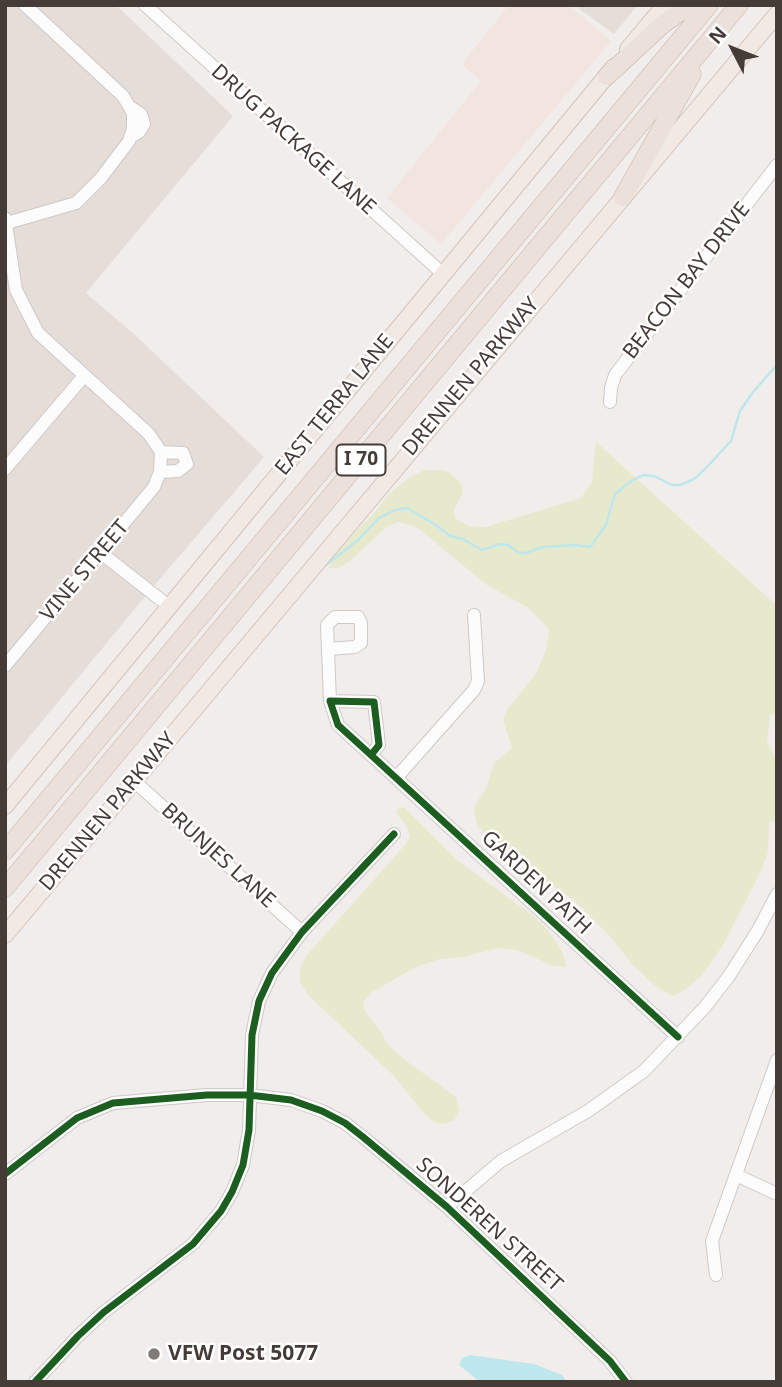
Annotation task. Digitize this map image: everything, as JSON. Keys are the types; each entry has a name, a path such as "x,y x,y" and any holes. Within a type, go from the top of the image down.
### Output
{"highway":[{"path":"607,76 662,25 690,5"},
{"name":"I 70","path":"5,851 709,5"},
{"name":"I 70","path":"5,888 739,5"},
{"path":"622,197 717,32"}],"main road":[{"name":"EAST TERRA LANE","path":"5,806 665,5"},
{"name":"DRENNEN PARKWAY","path":"5,935 777,14"}],"street":[{"path":"26,5 123,96 131,110 141,114 144,124 139,132 130,137 101,178 76,203 6,221 11,292 38,333 149,434 161,452 183,453 187,460 184,468 160,472"},
{"name":"DRUG PACKAGE LANE","path":"145,5 442,273"},
{"name":"BEACON BAY DRIVE","path":"610,402 615,375 776,167"},
{"path":"5,468 84,376"},
{"name":"VINE STREET","path":"5,666 154,487 160,472 161,452"},
{"path":"101,553 170,607"},
{"path":"396,778 474,690 478,681 474,615"},
{"path":"329,649 330,701 374,702 379,744 370,755"},
{"name":"GARDEN PATH","path":"330,701 338,725 678,1037"},
{"name":"BRUNJES LANE","path":"134,781 302,932"},
{"path":"36,1382 78,1336 104,1312 193,1244 221,1211 243,1165 249,1130 252,1035 260,1001 272,973 302,932 394,834"},
{"path":"447,1207 501,1161 588,1111 650,1066 729,976 773,914 777,894"},
{"path":"716,1275 712,1241 777,1060"},
{"name":"SONDEREN STREET","path":"5,1174 77,1118 104,1105 121,1101 207,1095 249,1095 291,1100 345,1123 447,1207 610,1362 626,1382"},
{"path":"736,1175 777,1194"}],"shaded area":[{"path":"5,5 116,5 233,116 86,293 135,335 264,457 5,766"},
{"path":"509,5 568,5 611,41 441,244 387,198 481,81 462,64"},
{"path":"574,5 638,5 614,34"}],"green space":[{"path":"596,442 777,606 777,712 770,716 767,742 777,762 777,821 769,822 768,852 723,945 701,976 683,991 672,996 653,984 632,964 609,935 574,900 548,883 525,862 499,846 477,826 474,809 486,789 494,763 512,748 503,720 507,710 537,672 546,650 548,628 527,607 487,585 419,529 407,524 398,522 386,527 349,562 338,568 329,568 336,551 388,495 424,470 445,470 452,475 461,484 463,492 454,510 455,518 468,526 486,527 581,498 592,482"},
{"path":"404,807 457,860 532,915 548,930 563,953 566,967 554,966 517,950 498,948 463,957 440,959 416,967 372,992 363,1002 364,1010 387,1044 456,1097 459,1112 454,1120 444,1124 434,1122 423,1112 394,1076 308,995 300,982 300,968 307,955 405,845 410,836 406,825 396,813 398,808"}],"water":[{"path":"470,1355 534,1364 562,1375 567,1382 480,1382 459,1365 462,1358"}],"waterway":[{"path":"322,568 358,540 379,518 395,510 407,508 450,536 463,539 482,550 500,544 508,545 519,553 543,547 590,547 606,525 615,494 631,481 643,475 654,476 672,485 681,485 694,479 705,469 731,441 740,411 777,365"}],"cycle path":[{"path":"371,755 379,745 374,702 330,701 338,725 678,1037"},
{"path":"35,1382 104,1312 193,1244 221,1211 243,1165 249,1130 252,1035 259,1001 272,973 302,932 394,834"},
{"path":"5,1174 77,1118 113,1103 207,1095 249,1095 291,1100 345,1123 447,1207 610,1361 626,1382"}],"place":[{"name":"VFW Post 5077","path":"154,1354"}]}
